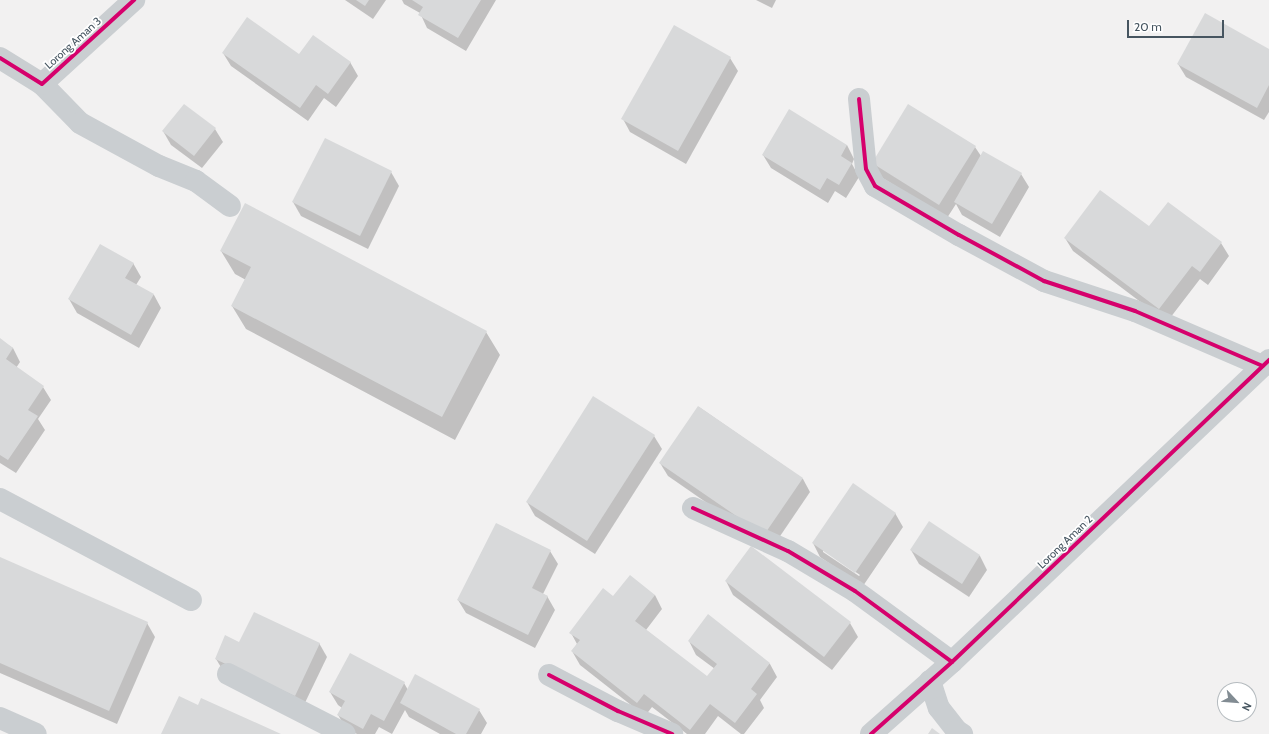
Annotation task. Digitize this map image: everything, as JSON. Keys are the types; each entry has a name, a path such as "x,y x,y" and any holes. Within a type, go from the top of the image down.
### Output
{"street":[{"name":"Lorong Aman 3","path":"42,84 134,0"},
{"path":"0,58 42,84 80,123 159,166 196,181 230,206"},
{"path":"859,99 866,169 876,186 959,235 1044,281 1135,312 1266,363"},
{"name":"Lorong Aman 2","path":"871,734 952,662 1266,363"},
{"path":"0,498 191,600"},
{"path":"694,508 788,551 855,591 952,662"},
{"path":"228,674 345,734"},
{"path":"549,675 618,711 672,734"},
{"path":"930,681 938,708 957,731 962,734"},
{"path":"0,718 36,734"}],"building":[{"path":"356,0 369,0 365,6"},
{"path":"412,0 481,0 458,38 418,15 423,7"},
{"path":"1205,13 1269,49 1269,85 1257,108 1177,64"},
{"path":"247,17 299,54 313,35 351,62 328,94 316,85 300,108 222,53"},
{"path":"674,25 731,57 678,151 621,119"},
{"path":"184,104 216,128 194,156 162,131"},
{"path":"908,104 976,146 939,205 872,163"},
{"path":"789,109 847,145 841,156 852,163 839,185 827,178 820,190 762,155"},
{"path":"325,138 392,171 360,236 292,202"},
{"path":"983,151 1022,173 992,224 954,202"},
{"path":"1100,190 1149,226 1168,202 1222,242 1200,272 1192,266 1159,309 1064,238"},
{"path":"245,203 487,331 442,417 231,306 251,267 220,251"},
{"path":"100,244 134,263 125,278 154,294 131,335 68,299"},
{"path":"0,338 13,348 6,359 44,386 28,410 38,416 8,460 0,455"},
{"path":"593,396 655,435 587,541 526,502"},
{"path":"698,406 803,478 764,535 659,463"},
{"path":"853,483 896,513 855,573 812,543"},
{"path":"929,521 980,555 962,584 910,550"},
{"path":"496,523 551,550 532,588 548,596 528,635 457,600"},
{"path":"751,546 851,622 824,657 725,581"},
{"path":"0,557 148,622 109,711 0,663"},
{"path":"630,575 655,595 635,621 707,676 717,664 688,641 708,614 770,663 751,689 757,694 735,723 710,704 690,730 644,694 637,703 571,651 580,640 569,633 603,588 613,596"},
{"path":"254,612 320,643 295,696 215,659 225,635 239,642"},
{"path":"350,653 405,682 384,721 371,714 363,729 337,715 345,701 329,692"},
{"path":"415,674 480,709 466,734 456,734 400,703"},
{"path":"179,696 198,705 201,698 281,734 161,734"},
{"path":"932,728 940,734 928,734"}],"cycle path":[{"path":"0,58 42,84 134,0"},
{"path":"859,99 866,169 875,186 959,235 1044,281 1135,311 1263,366"},
{"path":"871,734 952,662 1269,360"},
{"path":"693,508 788,551 855,591 952,662"},
{"path":"549,675 618,711 672,734"}]}
